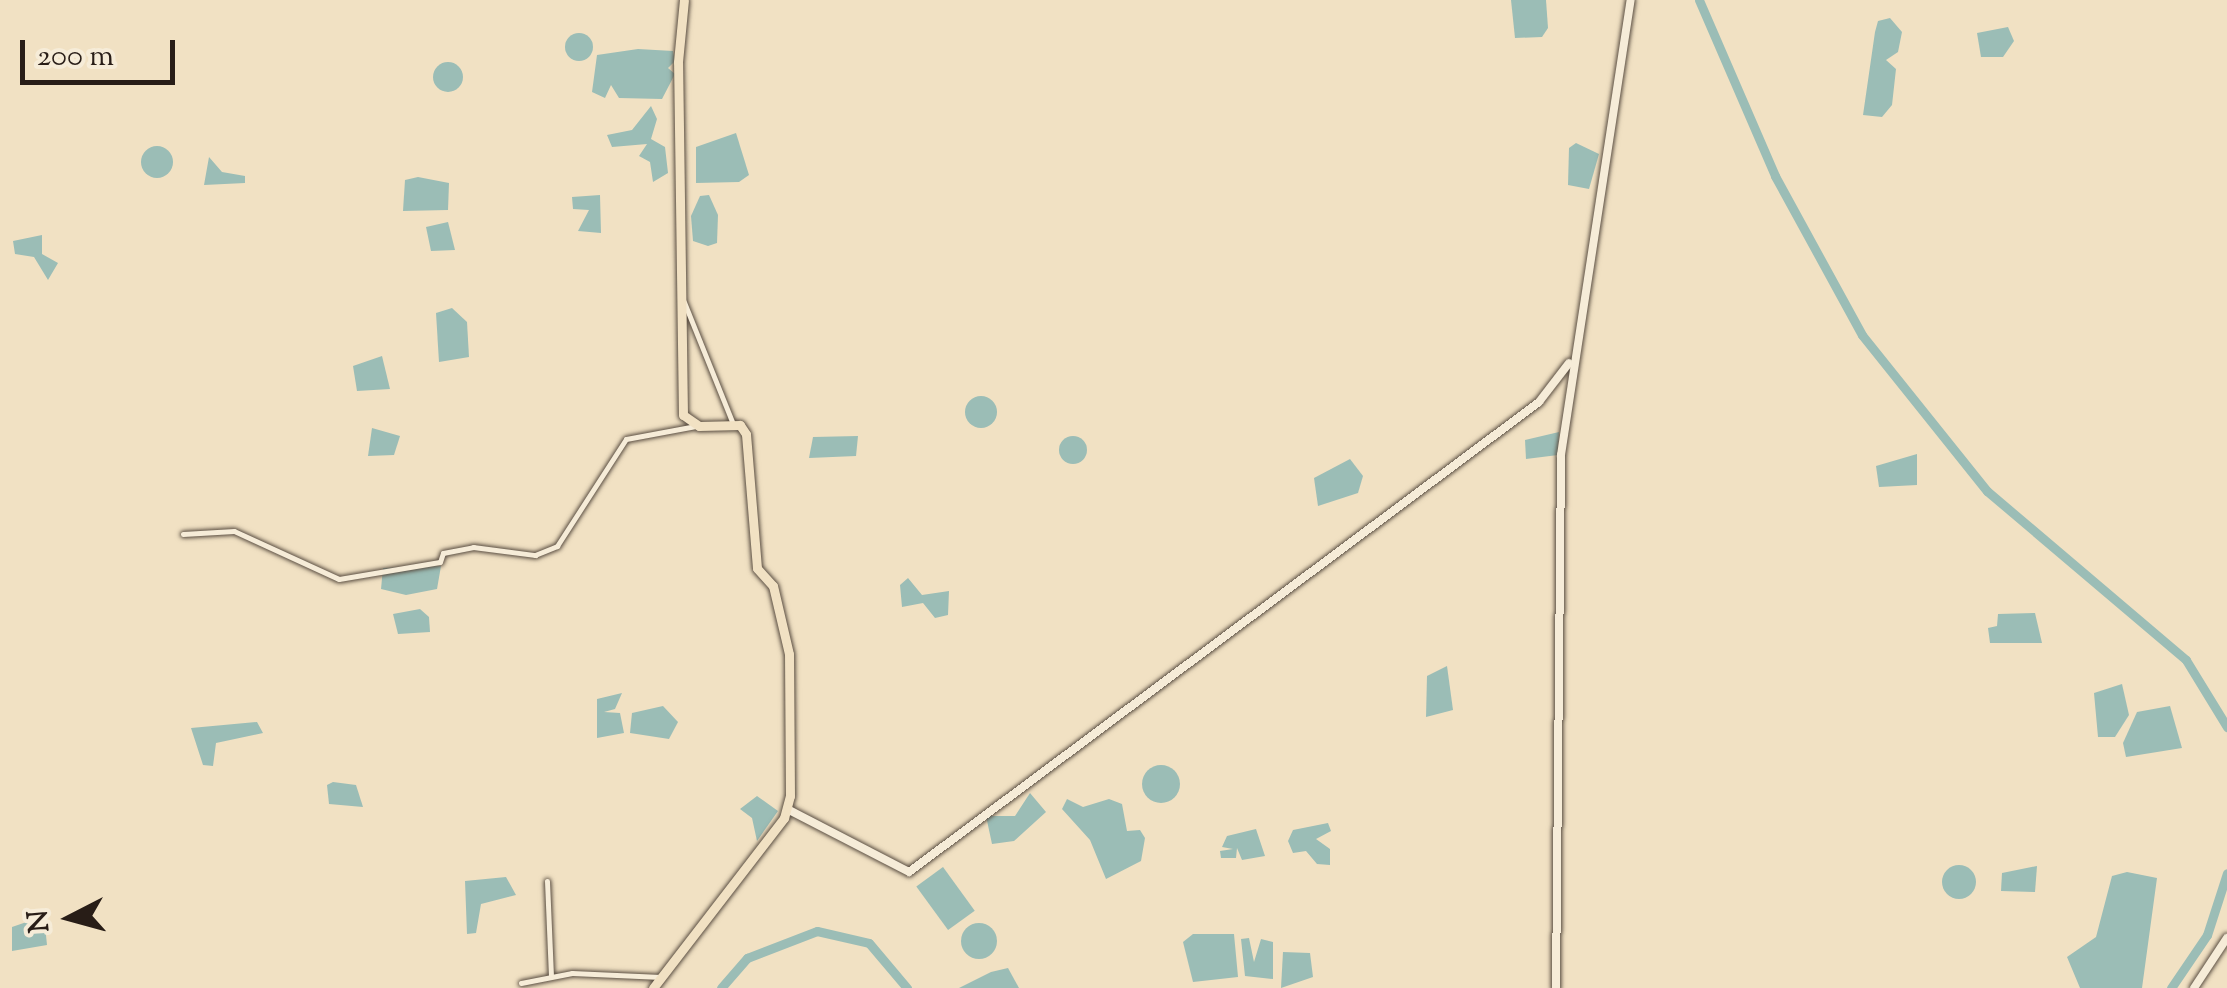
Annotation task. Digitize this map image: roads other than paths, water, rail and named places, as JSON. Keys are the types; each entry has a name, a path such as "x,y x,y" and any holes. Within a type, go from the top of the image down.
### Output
{"main road":[{"path":"653,988 788,810 789,654 773,586 758,568 746,434 733,424 699,426 683,415 684,0"},
{"path":"1556,988 1560,515 1571,359 1631,0"},
{"path":"788,810 908,872 1538,402 1571,359"},
{"path":"2194,988 2227,938"}],"street":[{"path":"682,296 733,424"},
{"path":"183,534 234,531 338,578 440,562 443,553 472,547 535,555 556,546 626,439 699,426"},
{"path":"547,881 551,975"},
{"path":"521,983 551,975 660,977"}],"water":[{"path":"1511,0 1546,0 1548,28 1542,37 1515,38"},
{"path":"1890,18 1902,32 1898,52 1886,60 1896,69 1892,105 1882,117 1863,115 1878,21"},
{"path":"2008,27 2014,41 2003,57 1981,57 1977,33"},
{"path":"579,33 589,37 593,47 589,57 579,61 569,57 565,47 569,37"},
{"path":"638,49 673,51 675,61 668,68 675,74 662,99 619,98 611,85 605,98 592,92 597,55"},
{"path":"448,62 459,66 463,77 459,88 448,92 437,88 433,77 437,66"},
{"path":"651,106 657,119 651,139 665,147 668,173 653,182 650,162 639,156 647,144 612,147 607,135 632,130"},
{"path":"736,133 749,175 739,182 696,183 696,147"},
{"path":"1576,143 1599,154 1589,189 1568,185 1569,148"},
{"path":"157,146 169,150 173,162 169,174 157,178 145,174 141,162 145,150"},
{"path":"209,157 222,172 245,176 245,183 204,185"},
{"path":"418,177 449,183 448,210 403,211 405,180"},
{"path":"600,195 601,233 578,231 589,210 573,209 572,197"},
{"path":"709,195 718,215 717,243 708,246 693,241 691,216 700,196"},
{"path":"448,222 455,250 431,251 426,227"},
{"path":"42,235 42,254 58,263 48,280 34,257 15,254 13,241"},
{"path":"452,308 467,322 469,357 439,362 436,313"},
{"path":"382,356 390,389 357,391 353,366"},
{"path":"981,396 993,400 997,412 993,424 981,428 969,424 965,412 969,400"},
{"path":"372,428 400,436 394,455 368,456"},
{"path":"1559,432 1558,455 1526,459 1525,440"},
{"path":"858,436 856,456 809,458 813,437"},
{"path":"1073,436 1083,440 1087,450 1083,460 1073,464 1063,460 1059,450 1063,440"},
{"path":"1917,454 1917,485 1879,487 1876,466"},
{"path":"1350,459 1363,476 1358,493 1318,506 1314,478"},
{"path":"441,566 437,589 406,595 381,589 383,568"},
{"path":"908,578 922,595 949,591 948,615 935,618 923,603 902,607 900,585"},
{"path":"420,609 429,617 430,632 398,634 393,614"},
{"path":"2035,613 2042,643 1990,643 1988,628 1997,626 1998,614"},
{"path":"1447,666 1453,710 1426,717 1427,676"},
{"path":"2122,684 2129,715 2115,737 2098,737 2094,693"},
{"path":"622,693 615,709 604,712 620,713 624,733 597,738 597,699"},
{"path":"663,706 678,722 669,739 630,733 632,713"},
{"path":"2170,706 2182,748 2126,757 2123,743 2137,712"},
{"path":"257,722 263,733 216,743 213,766 203,765 191,728"},
{"path":"1161,765 1174,771 1180,784 1174,797 1161,803 1148,797 1142,784 1148,771"},
{"path":"327,785 356,785 363,807 329,804"},
{"path":"1030,793 1046,812 1014,841 992,844 986,816 1015,816"},
{"path":"757,796 778,811 757,841 752,818 740,809"},
{"path":"1067,799 1083,807 1109,799 1122,804 1127,831 1140,830 1145,838 1141,861 1106,879 1090,840 1062,809"},
{"path":"1328,823 1331,831 1316,839 1330,849 1330,865 1317,864 1306,851 1293,853 1288,841 1293,830"},
{"path":"1256,829 1265,856 1242,860 1237,848 1236,858 1221,858 1220,851 1233,849 1222,847 1227,836"},
{"path":"1959,865 1971,870 1976,882 1971,894 1959,899 1947,894 1942,882 1947,870"},
{"path":"2037,866 2035,892 2001,891 2002,873"},
{"path":"943,867 975,911 948,930 916,886"},
{"path":"2127,872 2157,878 2142,988 2080,988 2067,957 2096,937 2112,876"},
{"path":"506,877 516,895 481,904 476,933 467,934 465,881"},
{"path":"44,916 47,945 12,951 12,927"},
{"path":"979,923 992,928 997,941 992,954 979,959 966,954 961,941 966,928"},
{"path":"1193,934 1234,934 1238,977 1193,982 1183,942"},
{"path":"1249,938 1254,962 1261,939 1273,942 1273,979 1245,976 1241,939"},
{"path":"1283,952 1310,953 1313,977 1281,988"},
{"path":"1008,968 1019,988 959,988 991,972"}],"waterway":[{"path":"1699,0 1775,176 1862,335 1987,491 2186,660 2227,727"},
{"path":"2171,988 2207,935 2227,873"},
{"path":"721,988 747,958 817,931 869,943 907,988"}]}
